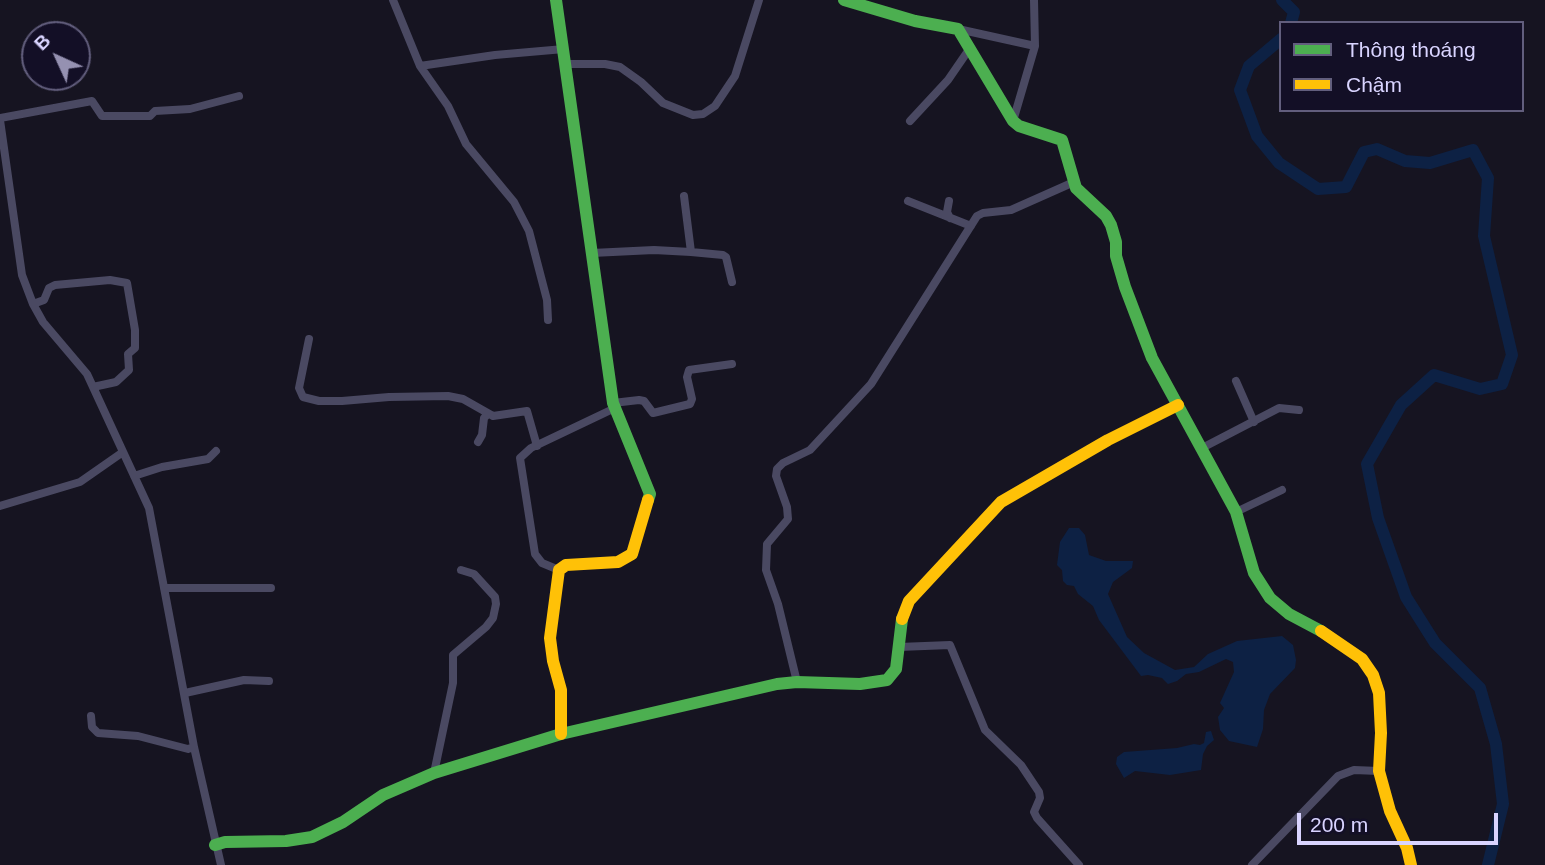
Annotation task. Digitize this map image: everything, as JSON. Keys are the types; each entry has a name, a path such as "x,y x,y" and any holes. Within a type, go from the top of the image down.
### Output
{"street":[{"path":"393,0 420,66 448,106 466,145 514,202 529,231 547,300 548,320"},
{"path":"556,0 614,406 649,489 649,498 632,554 618,562 566,565 559,570 550,638 561,690 561,734"},
{"path":"566,64 605,64 620,67 663,103 693,115 703,114 715,106 735,76 759,0"},
{"path":"845,0 915,21 1035,46"},
{"path":"1013,121 1035,46 1034,0"},
{"path":"958,29 1013,121 1019,126 1062,140 1076,188 1106,216 1111,225 1125,287 1152,358 1236,512 1254,573 1270,598 1289,614 1329,635 1362,659 1373,674 1379,693 1379,771 1390,811 1407,848 1411,865"},
{"path":"910,121 948,80 970,48"},
{"path":"420,66 495,55 564,49"},
{"path":"221,865 194,747 186,693 149,508 93,387 81,366 43,322 33,304 22,275 0,119 92,101 102,116 150,116 155,111 190,110 239,96"},
{"path":"797,682 778,604 766,570 767,544 788,519 787,507 776,476 777,469 782,463 810,450 871,384 979,214 1011,210 1074,182"},
{"path":"684,196 691,252"},
{"path":"908,201 971,226"},
{"path":"949,201 947,212 950,218"},
{"path":"592,253 654,250 723,255 726,257 732,282"},
{"path":"33,304 44,300 49,288 55,285 110,280 120,280 127,284 135,330 135,348 128,354 129,370 116,382 93,387"},
{"path":"309,340 299,388 301,395 307,399 342,401 448,396 463,399 488,414 500,416 527,411 537,446"},
{"path":"559,570 542,563 534,548 520,461 522,454 614,406 639,400 644,401 653,413 690,404 692,399 687,377 689,370 732,364"},
{"path":"1237,381 1254,422"},
{"path":"215,845 225,842 286,841 312,837 343,822 383,795 434,773 561,734 777,684 860,684 887,680 896,669 902,615 909,601 1001,502 1108,440 1178,405"},
{"path":"1202,448 1279,408 1299,410"},
{"path":"478,442 482,436 484,418 488,414"},
{"path":"134,476 162,467 208,459 216,451"},
{"path":"0,506 80,482 123,452"},
{"path":"1236,512 1282,490"},
{"path":"434,773 453,683 453,655 486,627 493,618 496,604 495,597 474,574 461,570"},
{"path":"164,588 271,589"},
{"path":"899,647 950,645 985,730 1021,765 1039,792 1040,798 1034,807 1037,818 1079,865"},
{"path":"186,693 244,680 269,681"},
{"path":"91,716 92,727 98,733 129,735 173,747 194,747"},
{"path":"1252,865 1338,776 1354,770 1379,771"}],"water":[{"path":"1069,528 1079,528 1085,535 1089,555 1106,561 1133,561 1132,568 1113,582 1108,594 1127,637 1144,653 1175,670 1194,667 1208,654 1237,641 1282,636 1293,645 1295,668 1270,694 1257,747 1229,741 1220,730 1218,717 1224,708 1220,703 1234,672 1233,662 1226,659 1168,684 1162,678 1141,676 1099,620 1093,606 1078,594 1074,586 1063,581 1062,570 1057,565 1060,542"},
{"path":"1211,731 1214,740 1203,754 1201,770 1170,775 1135,771 1124,778 1116,764 1117,757 1124,752 1200,745 1204,743 1206,732"}],"waterway":[{"path":"1282,0 1294,12 1292,21"},
{"path":"1279,41 1249,66 1240,90 1257,136 1279,163 1318,189 1346,187 1364,152 1377,149 1405,161 1430,163 1473,150 1488,178 1484,236 1512,355 1502,384 1480,389 1434,375 1401,405 1367,464 1378,518 1406,597 1435,643 1480,688 1496,744 1503,804 1488,865"}],"traffic: fast":[{"path":"556,0 613,403 650,494 648,500"},
{"path":"844,0 915,21 958,29 1013,121 1019,126 1062,140 1076,188 1106,216 1111,225 1125,287 1152,358 1236,512 1254,573 1270,598 1289,614 1321,631"},
{"path":"215,845 225,842 286,841 312,837 343,822 383,795 434,773 561,734 777,684 860,684 887,680 896,669 902,619"}],"traffic: slow":[{"path":"902,619 909,601 1001,502 1108,440 1178,405"},
{"path":"561,734 561,690 550,638 559,570 566,565 618,562 632,554 648,500"},
{"path":"1321,631 1362,659 1373,675 1379,693 1379,771 1390,811 1407,848 1411,865"}]}
